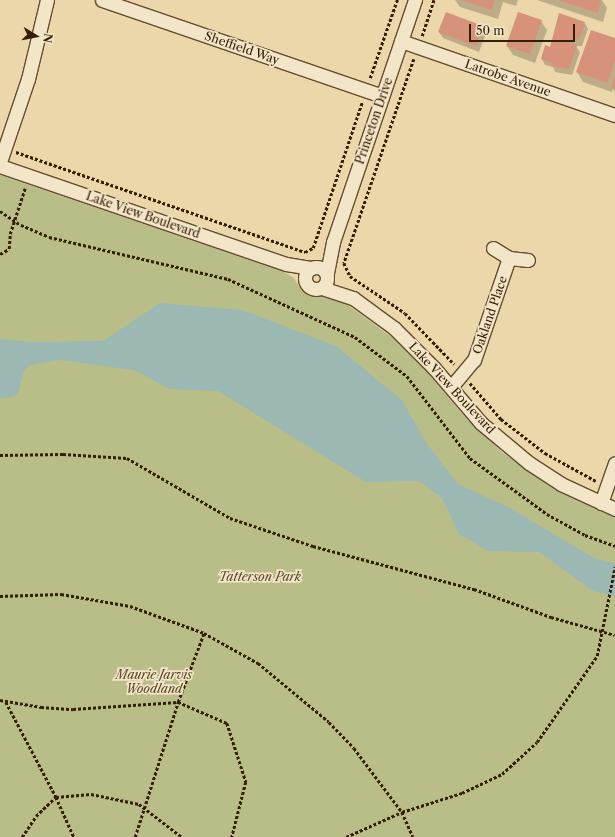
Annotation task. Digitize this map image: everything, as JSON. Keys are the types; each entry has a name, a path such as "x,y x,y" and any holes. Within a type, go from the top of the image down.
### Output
{"street":[{"path":"0,162 28,79 47,0"},
{"name":"Sheffield Way","path":"102,0 382,96"},
{"name":"Princeton Drive","path":"321,271 333,242 415,0"},
{"name":"Latrobe Avenue","path":"401,41 615,116"},
{"name":"Lake View Boulevard","path":"0,166 286,264 321,271 353,298 394,328 451,387 481,423 529,464 561,484 601,504 615,509"},
{"path":"493,248 509,258 528,260"},
{"name":"Oakland Place","path":"451,387 464,375 474,360 509,258"},
{"name":"Lake View Boulevard","path":"286,264 305,280"},
{"path":"321,271 327,283 322,288 311,289 305,280 306,272 321,271"},
{"name":"Lake View Boulevard","path":"322,288 353,298"},
{"path":"601,504 615,463"}],"path":[{"path":"5,149 305,252 313,248 397,0"},
{"path":"434,0 344,263 350,276 381,295 404,313 464,375 501,419 545,453 572,470 607,486"},
{"path":"0,254 9,249 14,221 36,159"},
{"path":"0,211 14,221 34,231 72,243 228,279 355,337 407,376 470,458 547,514 585,535 615,546"},
{"path":"0,455 63,454 127,458 230,518 313,546 474,589 551,617 615,635"},
{"path":"346,837 402,812 462,793 502,774 532,746 597,656 600,630 615,567"},
{"path":"0,596 61,594 130,606 204,633 258,663 329,722 378,777 402,812 413,837"},
{"path":"135,837 178,702 204,633"},
{"path":"0,700 73,709 178,702 226,723 246,782 232,837"},
{"path":"6,701 56,797 74,837"},
{"path":"22,837 36,816 56,797 91,794 139,804 182,837"}],"green space":[{"name":"Tatterson Park","path":"0,175 282,271 294,278 301,290 309,296 328,296 341,300 393,338 428,373 463,415 503,453 552,487 615,517 615,837 0,837"}],"water":[{"path":"160,303 242,310 336,346 402,400 427,444 458,484 510,508 594,558 615,564 615,596 593,591 539,552 488,551 459,534 442,498 419,481 366,482 218,391 169,389 134,370 60,360 30,365 24,371 18,393 13,397 0,398 0,339 31,342 103,341"}],"building":[{"path":"461,0 495,0 492,10"},
{"path":"558,0 601,0 598,13"},
{"path":"446,12 483,26 476,46 438,32"},
{"path":"518,12 542,20 530,54 506,46"},
{"path":"559,13 585,22 579,40 573,38 572,43 577,45 569,69 551,66 552,63 541,59 545,45 550,47"},
{"path":"591,30 615,38 615,61 607,83 576,72"},
{"path":"615,76 615,88 611,87"}],"park label":[{"name":"Maurie Jarvis Woodland","path":"154,682"}]}
